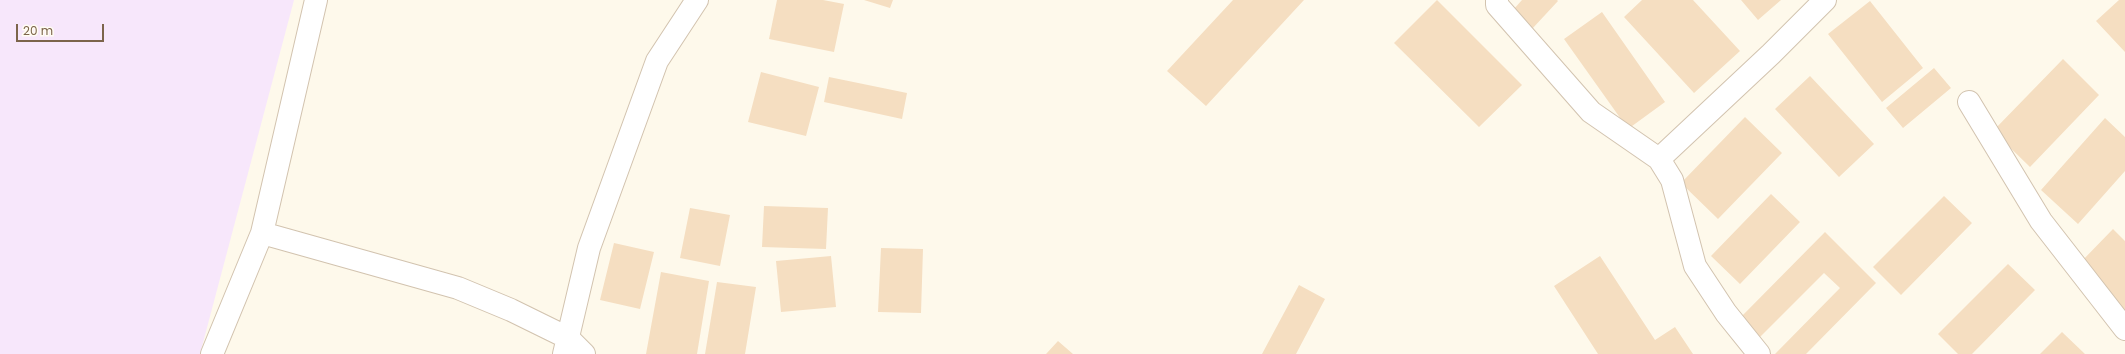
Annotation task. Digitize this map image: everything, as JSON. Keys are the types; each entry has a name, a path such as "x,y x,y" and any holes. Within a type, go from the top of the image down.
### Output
{"street":[{"path":"212,354 262,233 316,0"},
{"path":"566,346 589,248 656,62 697,0"},
{"path":"1497,0 1496,5 1591,112 1660,159 1672,180 1695,266 1726,313 1759,354"},
{"path":"1660,159 1771,54 1825,0"},
{"path":"1969,102 2041,221 2125,329"},
{"path":"262,233 458,288 511,310 566,346 584,354"}],"shaded area":[{"path":"0,0 294,0 200,354 0,354"}],"building":[{"path":"777,0 823,0 844,4 834,52 769,39"},
{"path":"864,0 893,0 890,8"},
{"path":"1233,0 1304,0 1206,106 1167,71"},
{"path":"1437,0 1522,85 1479,127 1394,43"},
{"path":"1522,0 1558,1 1532,29 1513,10"},
{"path":"1642,0 1693,0 1740,51 1694,93 1624,17"},
{"path":"1741,0 1781,0 1758,20"},
{"path":"2119,0 2125,0 2125,52 2096,21"},
{"path":"1870,1 1923,68 1882,102 1828,34"},
{"path":"1602,12 1665,102 1628,129 1564,39"},
{"path":"2063,59 2099,95 2030,167 1993,131"},
{"path":"1934,68 1951,88 1903,128 1886,108"},
{"path":"761,72 819,87 806,136 748,122"},
{"path":"1810,76 1874,144 1839,177 1775,109"},
{"path":"829,77 907,93 902,119 824,102"},
{"path":"1745,117 1782,153 1718,219 1681,183"},
{"path":"2105,118 2125,137 2125,171 2078,224 2041,190"},
{"path":"1771,194 1800,222 1740,284 1711,256"},
{"path":"1944,196 1972,223 1901,295 1873,267"},
{"path":"764,206 828,208 826,249 762,247"},
{"path":"690,208 730,215 720,266 680,258"},
{"path":"2113,229 2125,241 2125,310 2079,264"},
{"path":"1825,232 1876,283 1806,354 1775,354 1840,288 1824,273 1760,337 1740,318"},
{"path":"614,243 654,252 640,309 600,300"},
{"path":"881,248 923,249 921,313 878,312"},
{"path":"831,256 836,307 781,312 776,261"},
{"path":"1600,256 1655,340 1675,327 1693,354 1598,354 1554,286"},
{"path":"2008,264 2035,290 1972,354 1958,354 1938,334"},
{"path":"661,272 709,281 697,354 646,354"},
{"path":"717,282 756,287 745,354 705,354"},
{"path":"1299,285 1325,299 1296,354 1262,354"},
{"path":"2062,332 2085,354 2040,354"},
{"path":"1058,341 1073,354 1046,354"}]}
